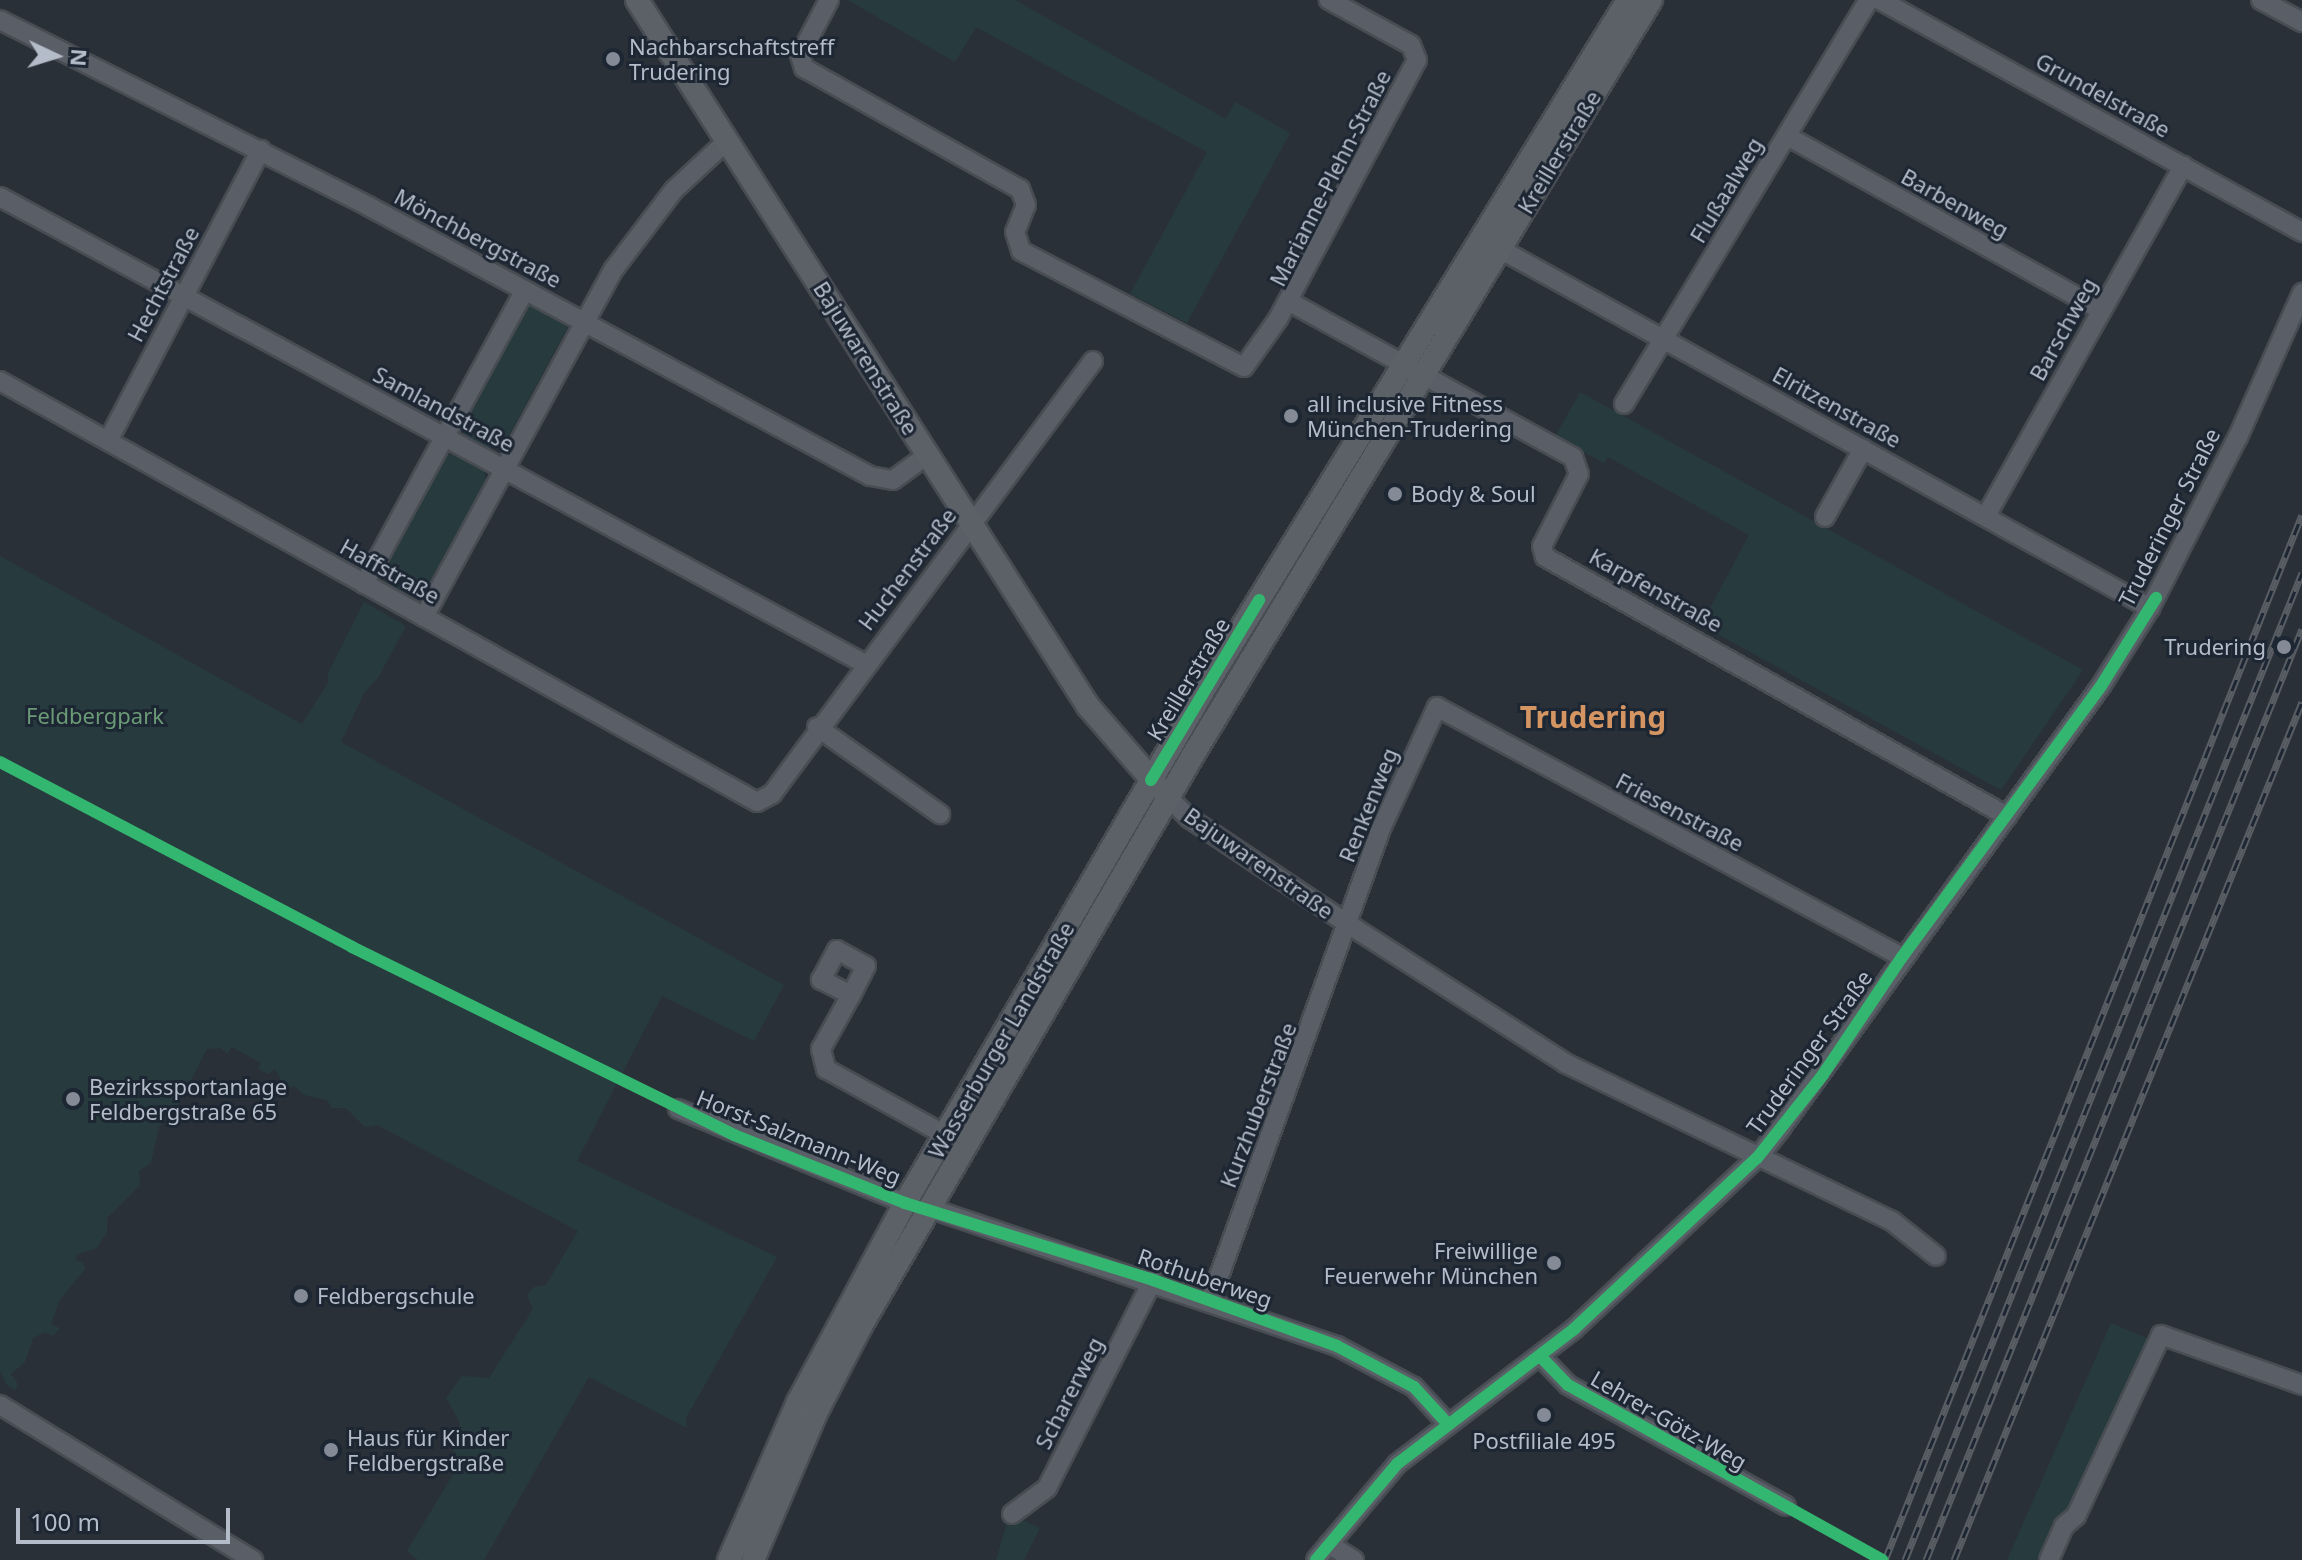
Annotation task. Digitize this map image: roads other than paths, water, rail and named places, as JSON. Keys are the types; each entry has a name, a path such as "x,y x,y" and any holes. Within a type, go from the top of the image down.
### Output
{"main road":[{"name":"Bajuwarenstraße","path":"637,0 1100,725 1169,798"},
{"name":"Kreillerstraße","path":"1169,798 1628,0"},
{"name":"Kreillerstraße","path":"1151,780 1413,369 1500,249 1651,0"},
{"name":"Wasserburger Landstraße","path":"729,1560 798,1402 905,1203 1151,780"},
{"name":"Wasserburger Landstraße","path":"753,1560 818,1410 929,1208 1169,798"}],"street":[{"path":"829,0 800,55 804,68 1020,189 1026,205 1015,232 1021,251 1237,367 1252,364 1288,301"},
{"name":"Marianne-Plehn-Straße","path":"1329,0 1411,45 1417,60 1288,301 1413,369"},
{"name":"Flußaalweg","path":"1624,404 1869,0"},
{"name":"Grundelstraße","path":"1880,0 2302,232"},
{"path":"2261,0 2302,22"},
{"name":"Mönchbergstraße","path":"0,20 261,150 870,476 893,480 927,455"},
{"name":"Barbenweg","path":"1787,136 2101,310"},
{"path":"424,617 583,322 655,212 728,140"},
{"name":"Hechtstraße","path":"108,441 261,150"},
{"name":"Barschweg","path":"1986,516 2183,166"},
{"name":"Samlandstraße","path":"0,197 865,664"},
{"name":"Elritzenstraße","path":"1500,249 2150,608"},
{"path":"364,584 524,292"},
{"name":"Truderinger Straße","path":"1316,1560 1381,1480 1447,1423 1541,1357 1757,1158 1822,1076 1902,957 2007,816 2150,608 2231,451 2302,293"},
{"name":"Huchenstraße","path":"757,802 772,794 817,727 1093,361"},
{"name":"Karpfenstraße","path":"1413,369 1573,457 1579,474 1542,546 1545,557 2007,816"},
{"name":"Haffstraße","path":"0,381 757,802"},
{"path":"1825,517 1863,449"},
{"name":"Renkenweg","path":"1348,924 1391,805 1437,707"},
{"name":"Friesenstraße","path":"1437,707 1902,957"},
{"path":"817,727 940,814"},
{"name":"Bajuwarenstraße","path":"1169,798 1189,818 1565,1063 1892,1221 1936,1256"},
{"name":"Kurzhuberstraße","path":"1210,1301 1348,924"},
{"path":"851,995 821,1049 826,1069 945,1135"},
{"name":"Horst-Salzmann-Weg","path":"678,1109 905,1203"},
{"name":"Rothuberweg","path":"929,1208 1153,1280 1371,1362 1414,1387 1447,1423"},
{"name":"Scharerweg","path":"1012,1514 1047,1488 1153,1280"},
{"path":"2049,1560 2064,1526 2076,1516 2161,1335 2302,1385"},
{"name":"Lehrer-Götz-Weg","path":"1541,1357 1568,1385 1786,1506"},
{"path":"0,1405 253,1560"},
{"path":"1329,1544 1354,1560"}],"railway":[{"path":"1885,1560 2302,515"},
{"path":"1905,1560 2302,573"},
{"path":"1926,1560 2302,629"},
{"path":"1954,1560 2302,702"}],"place":[{"name":"Nachbarschaftstreff Trudering","path":"613,59"},
{"name":"all inclusive Fitness München-Trudering","path":"1291,416"},
{"name":"Body & Soul","path":"1395,494"},
{"name":"Trudering","path":"2284,647"},
{"name":"Bezirkssportanlage Feldbergstraße 65","path":"73,1099"},
{"name":"Freiwillige Feuerwehr München","path":"1554,1263"},
{"name":"Feldbergschule","path":"301,1296"},
{"name":"Postfiliale 495","path":"1544,1415"},
{"name":"Haus für Kinder Feldbergstraße","path":"331,1450"}],"district":[{"name":"Trudering","path":"1593,717"}],"park label":[{"name":"Feldbergpark","path":"95,716"}]}
